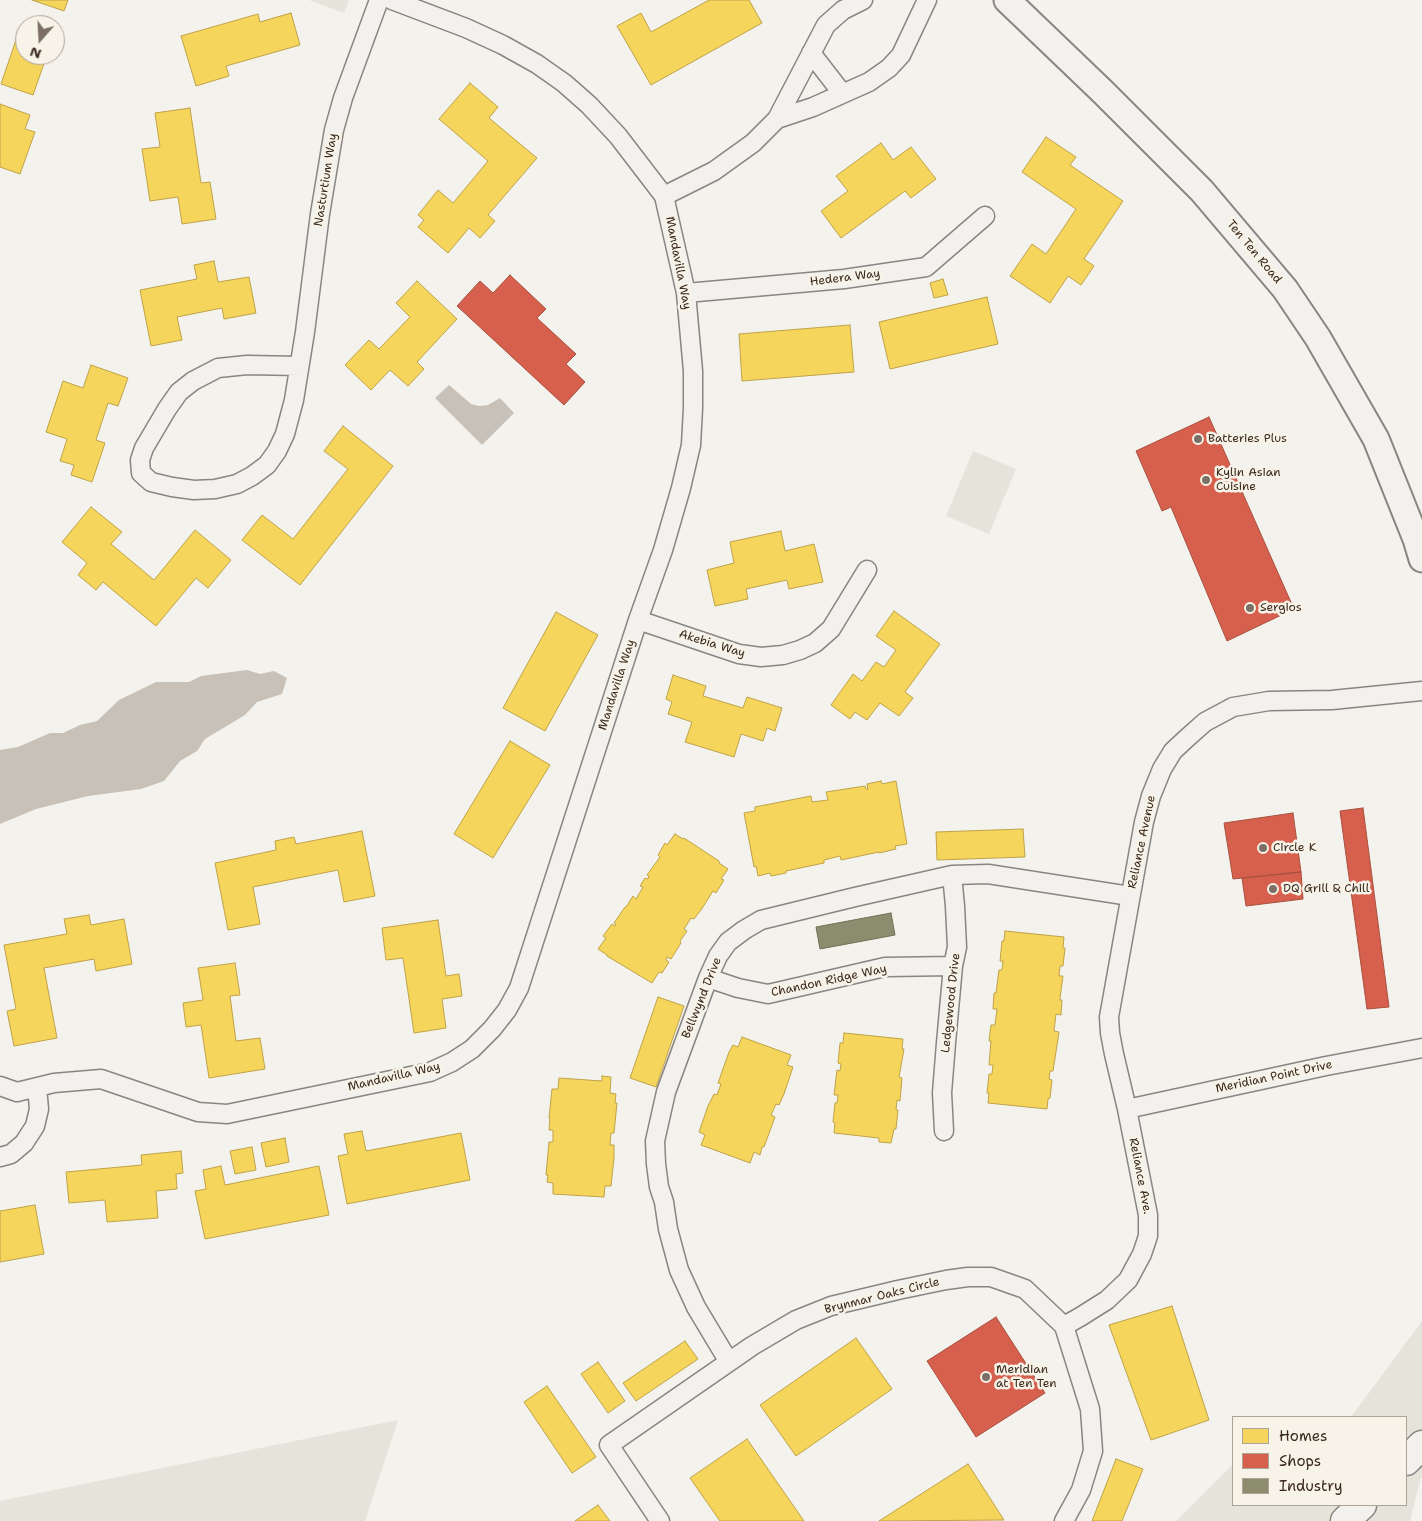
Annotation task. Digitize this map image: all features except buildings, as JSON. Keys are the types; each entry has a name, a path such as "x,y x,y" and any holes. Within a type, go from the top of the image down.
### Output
{"highway":[{"path":"1407,1460 1422,1445"},
{"path":"1345,1521 1361,1506"}],"main road":[{"name":"Ten Ten Road","path":"1007,0 1202,191 1285,289 1318,338 1376,439 1416,539 1422,559"}],"street":[{"name":"Nasturtium Way","path":"300,366 247,365 218,368 193,381 179,392 167,408 144,448 140,460 141,473 150,482 194,490 215,489 237,484 252,476 267,465 277,451 285,434 294,400 300,366 320,214 334,130 343,98 379,0"},
{"name":"Mandavilla Way","path":"0,1086 17,1092 54,1083 101,1079 198,1112 227,1114 430,1072 452,1062 472,1049 507,1010 520,988 638,620 663,550 681,488 690,445 693,408 693,371 686,293 664,196 618,136 589,104 537,64 503,44 392,0"},
{"path":"664,196 714,171 753,143 777,119 826,25 843,10 863,0"},
{"path":"777,119 813,107 869,82 889,68 901,55 928,0"},
{"path":"811,53 842,93"},
{"name":"Hedera Way","path":"686,293 844,279 926,267 985,216"},
{"name":"Akebia Way","path":"638,620 739,654 761,657 783,655 815,643 830,629 867,570"},
{"name":"Reliance Avenue","path":"1127,1109 1111,1040 1109,1017 1144,822 1151,796 1162,769 1173,752 1205,722 1232,707 1269,700 1332,700 1422,691"},
{"name":"Bellwynd Drive","path":"729,1362 692,1300 679,1270 668,1229 656,1164 655,1141 666,1092 708,978 718,956 728,942 761,920 952,875 988,874 1130,896"},
{"name":"Ledgewood Drive","path":"944,1130 942,1093 953,966 957,947 952,875"},
{"name":"Chandon Ridge Way","path":"708,978 738,988 768,994 885,967 953,966"},
{"name":"Meridian Point Drive","path":"1127,1109 1326,1066 1422,1048"},
{"path":"0,1157 11,1154 24,1143 35,1126 39,1109 37,1087"},
{"name":"Reliance Ave.","path":"1064,1326 1107,1300 1128,1280 1142,1254 1148,1236 1148,1215 1127,1109"},
{"name":"Brynmar Oaks Circle","path":"660,1521 608,1446 729,1362 796,1320 831,1306 898,1290 968,1277 991,1277 1025,1289 1064,1326 1090,1409 1093,1451 1081,1490 1064,1521"}],"shaded area":[{"path":"309,0 349,0 344,13"},
{"path":"449,385 471,404 479,406 488,405 500,398 514,413 482,445 435,398"},
{"path":"973,451 1016,469 989,534 946,516"},
{"path":"247,670 260,674 274,671 287,678 282,694 257,702 245,715 205,739 197,751 180,761 164,781 141,789 88,796 36,809 0,824 0,750 18,747 50,733 63,733 80,725 97,721 119,700 156,682 189,682 201,676"},
{"path":"1422,1321 1422,1473 1410,1521 1176,1521 1232,1465 1232,1506 1407,1506 1407,1416 1352,1416"},
{"path":"398,1420 365,1521 0,1521 0,1501"}],"place":[{"name":"Batteries Plus","path":"1198,439"},
{"name":"Kylin Asian Cuisine","path":"1206,480"},
{"name":"Sergios","path":"1250,608"},
{"name":"Circle K","path":"1263,848"},
{"name":"DQ Grill & Chill","path":"1273,889"},
{"name":"Meridian at Ten Ten","path":"986,1377"}]}
